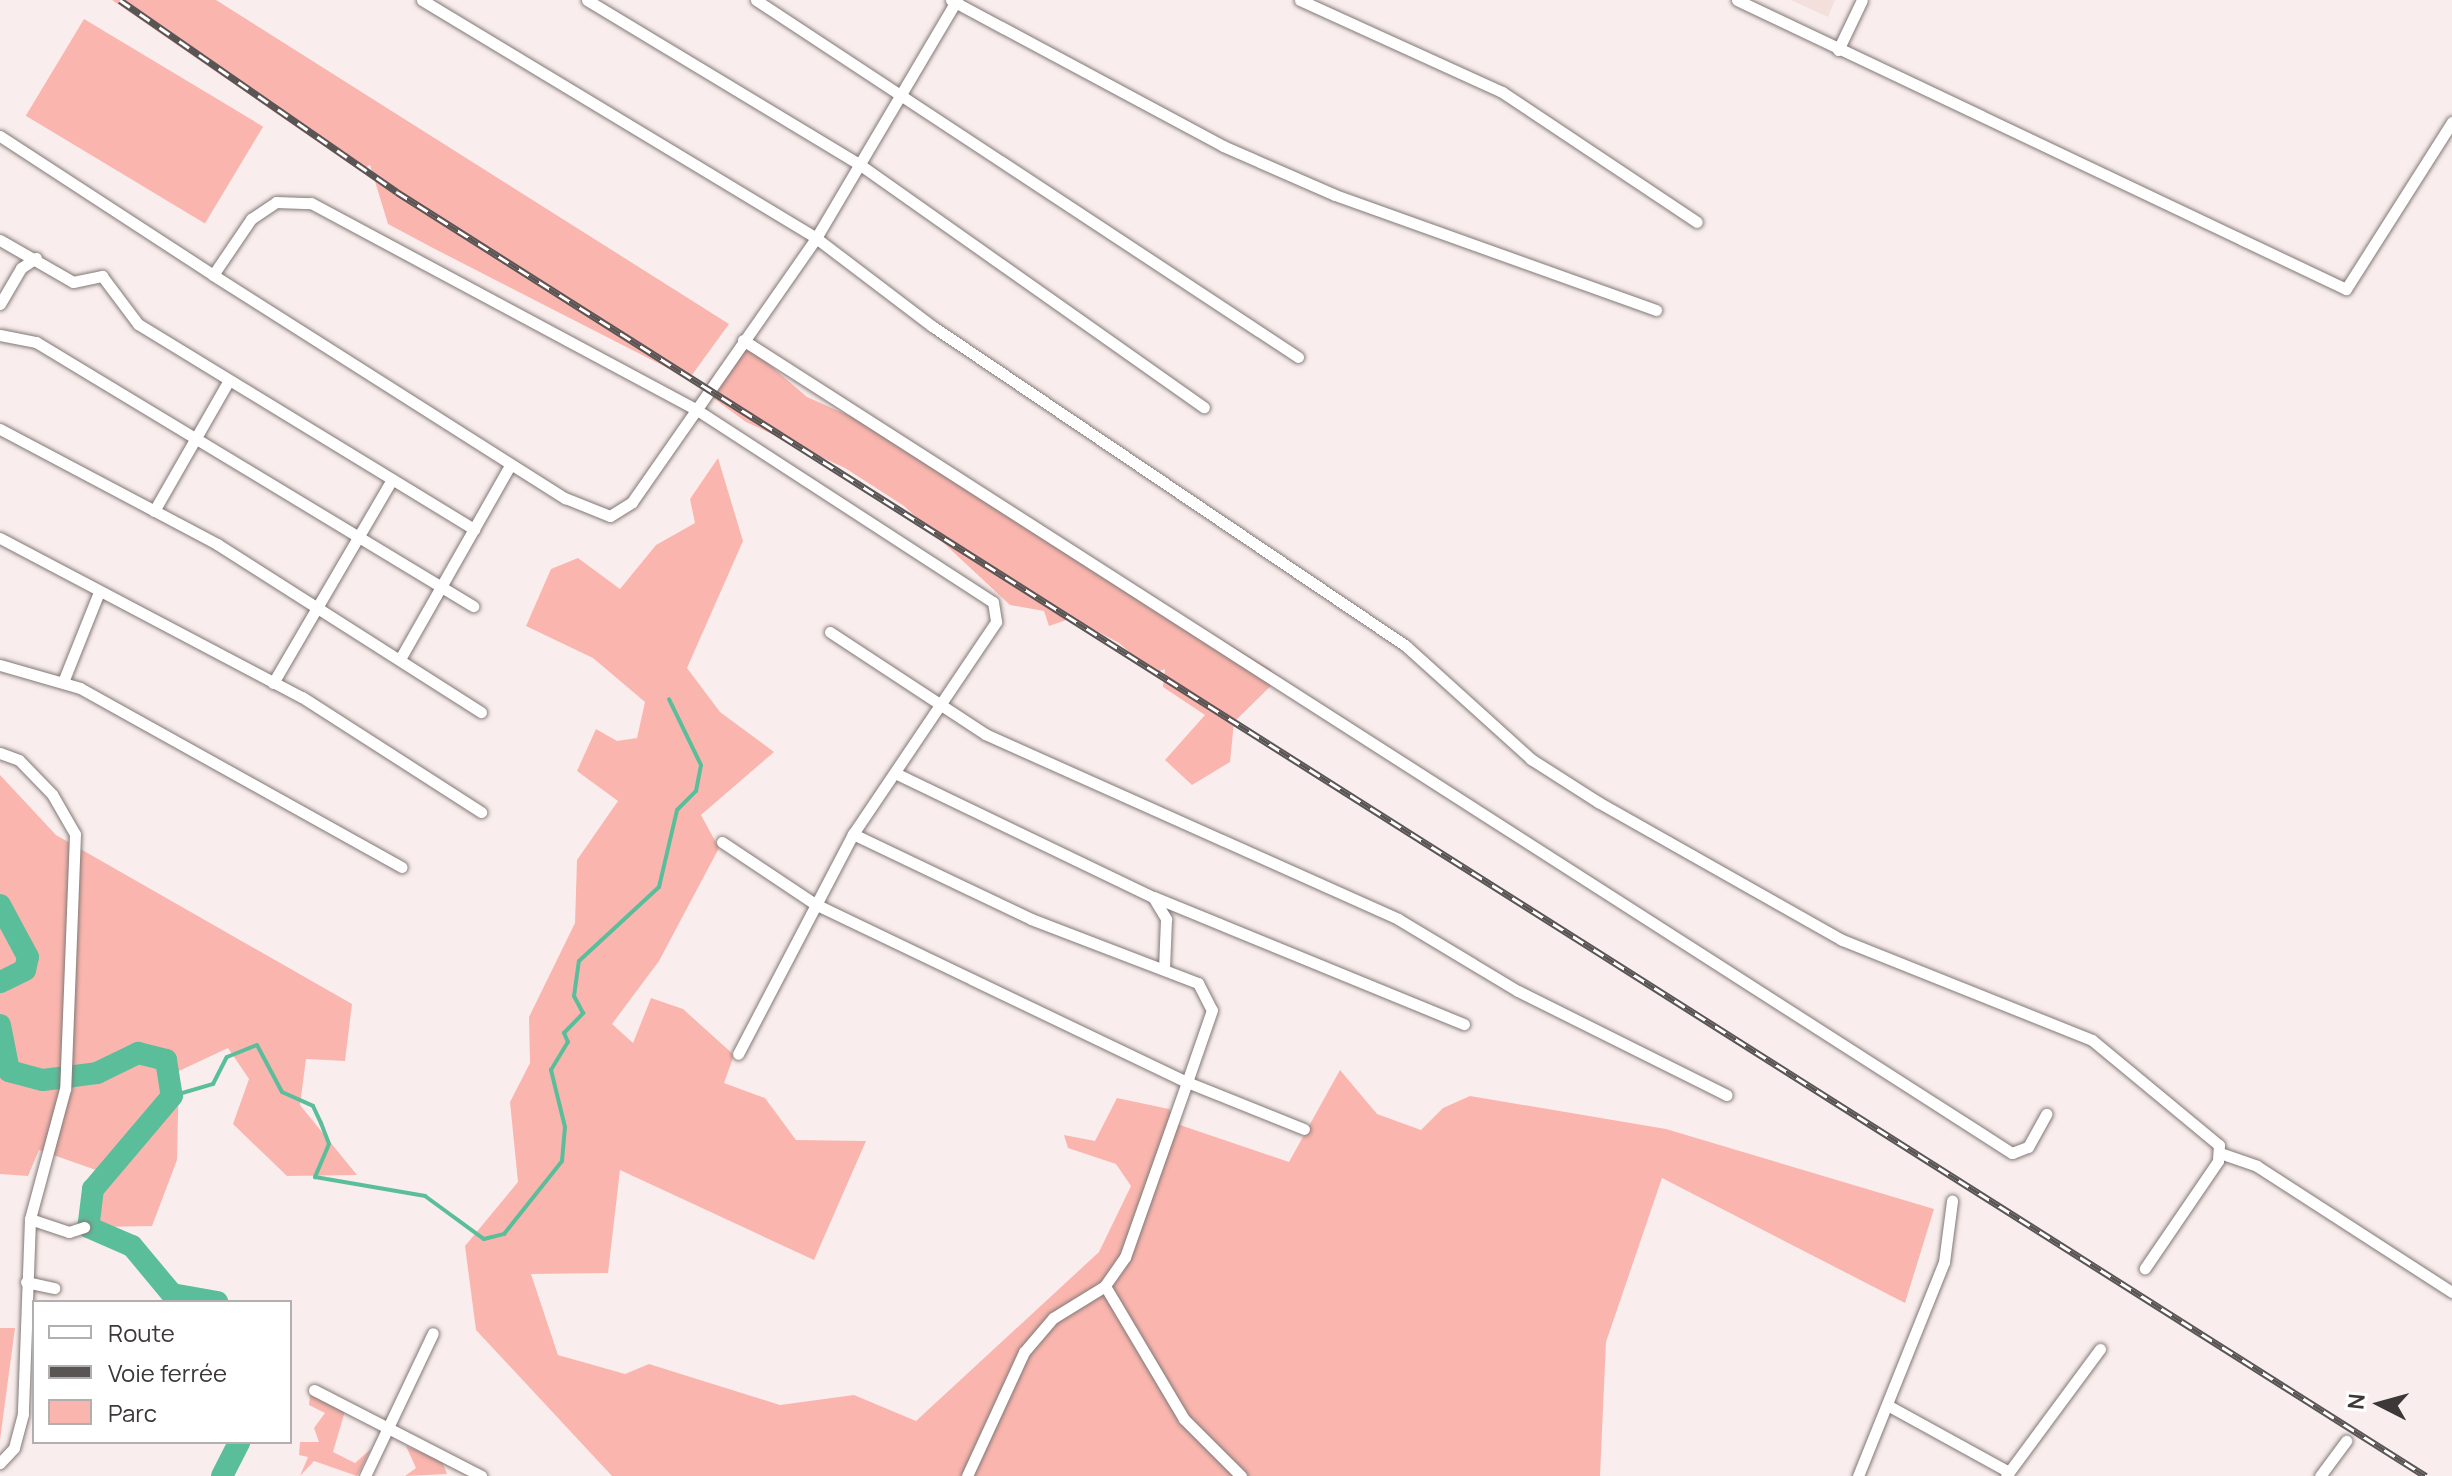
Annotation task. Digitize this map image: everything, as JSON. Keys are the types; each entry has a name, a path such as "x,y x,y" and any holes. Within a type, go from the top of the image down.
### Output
{"street":[{"path":"422,0 816,238 932,326 1406,646 1531,759 1842,940 2092,1040 2194,1117 2220,1153 2257,1166 2452,1292"},
{"path":"587,0 859,164 1204,407"},
{"path":"756,0 903,91 1298,357"},
{"path":"1300,0 1502,92 1697,222"},
{"path":"1737,0 2346,289 2452,122"},
{"path":"1838,50 1862,0"},
{"path":"0,136 511,464 610,516 632,502 694,408 816,238 955,1 1223,146 1656,310"},
{"path":"213,275 251,219 276,202 311,203 694,408 993,602 996,622 853,834 738,1054"},
{"path":"0,240 73,282 103,277 135,322 474,529"},
{"path":"0,304 21,268 36,258"},
{"path":"0,335 36,342 473,606"},
{"path":"743,340 2012,1153 2028,1147 2046,1114"},
{"path":"154,511 229,380"},
{"path":"0,429 154,511 400,659 481,712"},
{"path":"400,659 511,464"},
{"path":"273,683 315,607 362,539 392,479"},
{"path":"0,538 273,683 481,812"},
{"path":"63,682 99,592"},
{"path":"830,632 940,707 1398,919 1518,991 1727,1095"},
{"path":"0,665 63,682 402,867"},
{"path":"0,753 19,760 52,794 75,834 65,1089 30,1219 23,1414 14,1448 0,1463"},
{"path":"895,773 1153,897 1464,1024"},
{"path":"853,834 1031,919 1198,983 1212,1004 1125,1257 1105,1286 1053,1318 1024,1352 967,1476"},
{"path":"722,842 815,904 1187,1082 1304,1129"},
{"path":"1153,897 1166,919 1164,968"},
{"path":"2145,1268 2220,1153"},
{"path":"1858,1476 1889,1406 1944,1262 1952,1201"},
{"path":"30,1219 69,1232 84,1227"},
{"path":"26,1282 54,1288"},
{"path":"1105,1286 1184,1419 1241,1476"},
{"path":"365,1476 433,1333"},
{"path":"1889,1406 2007,1474 2100,1349"},
{"path":"314,1390 481,1476"},
{"path":"2320,1476 2346,1441"}],"shaded area":[{"path":"1791,0 1835,0 1828,17"}],"green space":[{"path":"112,0 216,0 729,324 689,379 433,248 388,224 370,165 360,171"},
{"path":"84,19 263,127 205,224 26,116"},
{"path":"742,341 807,397 861,421 1270,669 1279,678 1234,722 1230,762 1192,785 1165,760 1205,715 1163,687 1165,669 1153,673 1119,643 1072,618 1049,626 1044,611 1010,605 904,506 845,468 746,422 702,390"},
{"path":"718,458 743,541 687,668 720,712 774,752 701,815 719,848 659,961 612,1024 633,1043 651,998 683,1009 734,1055 724,1083 765,1098 796,1140 866,1141 814,1260 620,1170 608,1273 531,1274 558,1355 625,1374 649,1364 780,1405 854,1395 916,1421 1099,1252 1131,1186 1116,1164 1068,1148 1064,1135 1095,1141 1117,1098 1169,1109 1177,1124 1289,1162 1340,1070 1377,1114 1421,1130 1443,1108 1470,1096 1666,1129 1934,1209 1905,1303 1662,1178 1606,1342 1600,1476 612,1476 476,1330 465,1246 518,1182 510,1102 530,1063 529,1017 575,923 577,860 618,801 577,771 596,729 617,741 637,738 645,702 593,658 526,626 551,569 578,558 620,589 656,545 695,523 690,499"},
{"path":"0,775 56,835 352,1004 345,1061 306,1059 300,1105 357,1175 287,1176 233,1124 249,1079 228,1048 179,1071 177,1160 152,1226 102,1227 83,1200 96,1170 39,1150 28,1176 0,1174"},
{"path":"0,1328 15,1328 0,1440"},
{"path":"310,1393 345,1411 333,1452 355,1463 371,1449 357,1476 314,1461 300,1476 308,1457 299,1455 300,1442 319,1442 314,1428 325,1413 309,1405"},
{"path":"406,1446 442,1461 447,1474 405,1476 416,1468"}],"waterway":[{"path":"172,1096 213,1084 227,1057 257,1045 282,1092 313,1106 321,1123 329,1144 315,1177 425,1196 484,1239 504,1234 562,1161 565,1127 551,1070 568,1042 564,1033 583,1013 574,996 579,961 659,887 677,810 696,791 701,765 669,699"},
{"path":"0,905 28,957 25,970 0,982"},
{"path":"0,1025 9,1071 43,1080 97,1073 138,1053 166,1060 172,1096 93,1189 88,1227 132,1246 172,1294 206,1300"},
{"path":"222,1476 238,1444"}],"railway":[{"path":"120,0 397,192 2426,1476"}]}
